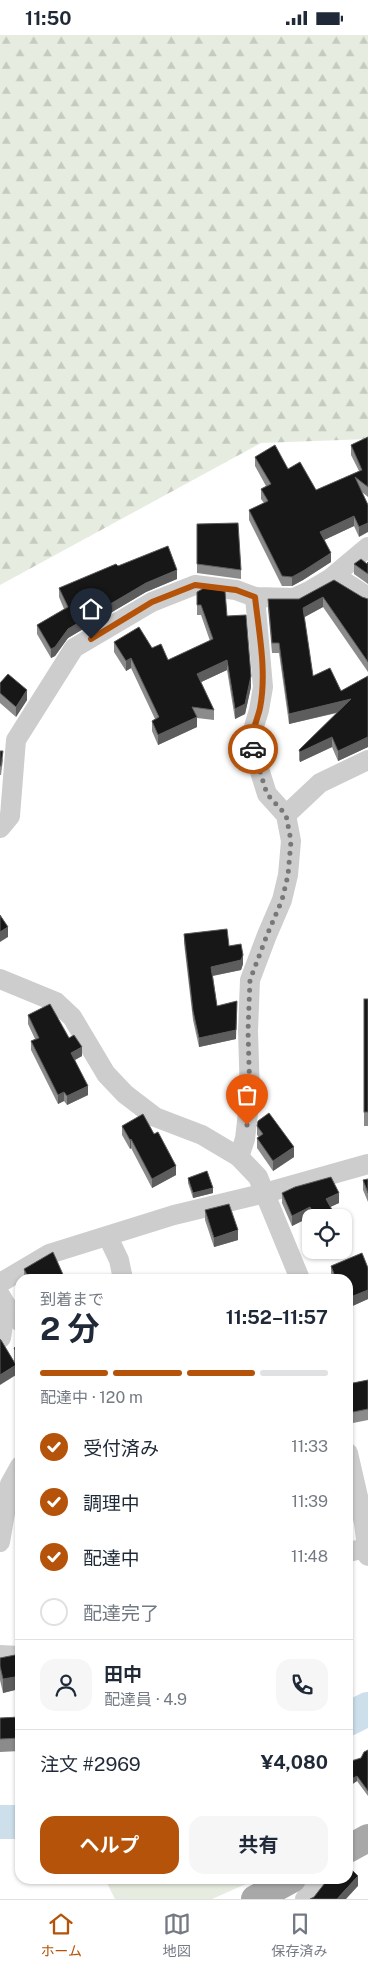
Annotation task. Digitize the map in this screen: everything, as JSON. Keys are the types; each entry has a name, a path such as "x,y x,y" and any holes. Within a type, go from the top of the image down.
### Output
{"main road":[{"path":"353,1846 368,1838"},
{"path":"255,1899 283,1884"}],"street":[{"path":"0,828 10,816 16,740 74,648 152,602 195,585 236,590 255,597 294,598 331,577 368,547"},
{"path":"331,577 340,579 368,597"},
{"path":"239,1157 245,1139 250,1097 248,1031 250,980 282,900 288,875 291,841 286,815 267,794 250,740 259,710 263,687 255,597"},
{"path":"286,815 320,783 368,759"},
{"path":"0,979 56,1002 72,1017 106,1074 125,1094 155,1117 202,1135 239,1157 258,1177 298,1274"},
{"path":"15,1274 49,1254 174,1215 265,1193 368,1164"},
{"path":"108,1237 119,1260 122,1274"},
{"path":"0,1283 15,1274"},
{"path":"3,1300 15,1316"},
{"path":"0,1338 3,1300"},
{"path":"0,1543 10,1484 15,1475"},
{"path":"353,1475 364,1523 368,1552 353,1552"},
{"path":"0,1655 15,1656"},
{"path":"305,1899 317,1884"}],"green space":[{"path":"0,35 368,35 368,439 261,443 0,585"},
{"path":"108,1884 246,1884 212,1899 115,1899"}],"building":[{"path":"368,437 368,487 355,477 368,505 368,523 359,527 354,516 320,532 331,553 292,577 282,576 249,510 268,501 261,489 271,484 255,457 275,445 288,469 300,462 316,490 362,470 351,445"},
{"path":"238,523 241,570 197,564 197,524"},
{"path":"168,546 177,570 146,583 68,629 55,647 51,649 37,625 68,607 59,588 116,564 118,566"},
{"path":"361,559 367,564 368,562 368,574 354,564"},
{"path":"334,580 368,599 368,662 323,597 303,608 313,676 330,668 341,691 368,676 368,737 338,751 332,737 300,752 299,750 351,699 289,714 279,643 272,643 268,599 299,599"},
{"path":"204,588 225,591 227,616 246,615 251,676 245,704 235,709 227,660 197,674 214,710 192,707 197,717 158,735 152,721 159,717 131,658 126,661 114,642 139,627 152,648 161,644 168,660 213,639 201,605 197,605 197,592"},
{"path":"8,674 27,690 16,707 0,693 0,683"},
{"path":"0,751 3,751 1,766 0,766"},
{"path":"0,915 8,927 0,932"},
{"path":"227,929 229,946 241,944 243,955 241,960 211,967 217,1006 237,1001 236,1030 199,1038 193,1011 184,934"},
{"path":"364,999 368,999 368,1112 364,1112"},
{"path":"50,1004 69,1038 74,1035 82,1047 71,1053 88,1086 67,1096 64,1092 58,1095 31,1041 39,1038 28,1015"},
{"path":"269,1113 294,1147 273,1161 257,1138 263,1134 257,1126 258,1121"},
{"path":"143,1114 154,1134 158,1132 176,1166 152,1179 122,1126"},
{"path":"207,1171 213,1188 193,1193 188,1178"},
{"path":"331,1177 339,1193 326,1199 332,1209 311,1209 310,1207 302,1209 302,1211 292,1216 282,1193 295,1187"},
{"path":"368,1179 368,1193 363,1180"},
{"path":"229,1204 238,1230 214,1238 205,1210"},
{"path":"53,1252 63,1274 26,1274 24,1269"},
{"path":"362,1253 368,1268 368,1290 353,1296 353,1274 334,1274 331,1266 352,1259 352,1257"},
{"path":"0,1339 15,1366 0,1375"},
{"path":"368,1380 368,1409 353,1412 353,1383"},
{"path":"15,1655 15,1677 3,1679 0,1658"},
{"path":"15,1717 15,1738 0,1739 0,1718"},
{"path":"368,1750 368,1791 357,1776 353,1778 353,1760 361,1758 364,1752"},
{"path":"353,1871 358,1876 353,1881"},
{"path":"324,1884 351,1884 337,1899 310,1899 314,1897"}],"waterway":[{"path":"353,1716 368,1709"},
{"path":"0,1822 15,1822"}],"way so far":[{"path":"247,1125 250,1097 248,1031 250,980 282,900 288,875 291,841 286,815 267,794 253,749"}],"route":[{"path":"91,639 152,602 195,585 236,590 255,597 263,687 259,710 250,740 253,749"}]}
